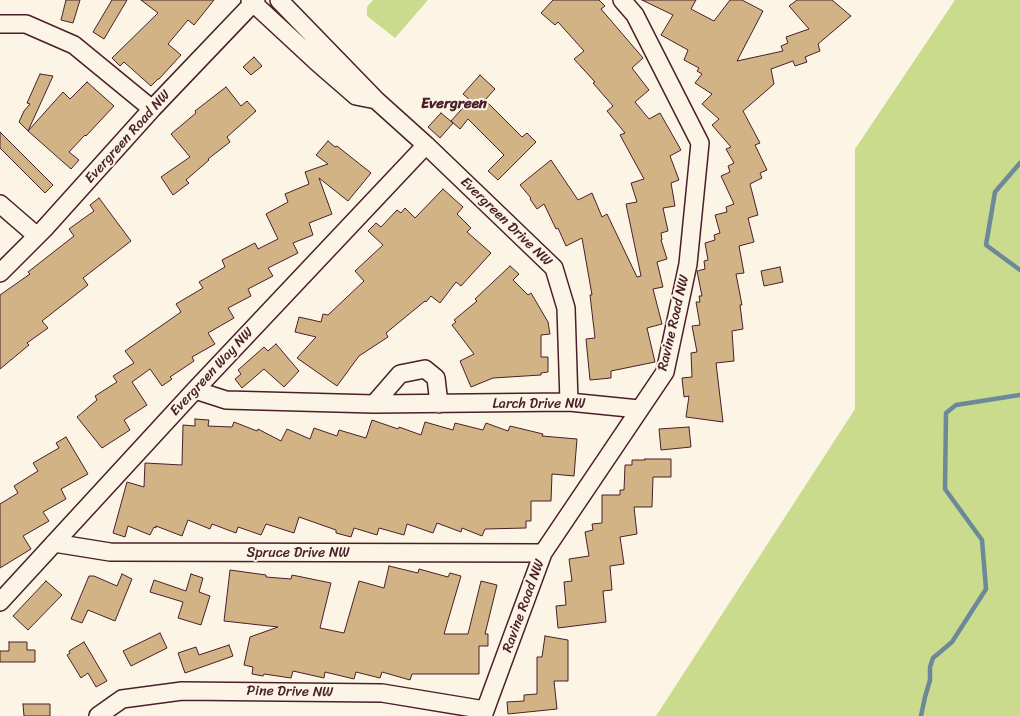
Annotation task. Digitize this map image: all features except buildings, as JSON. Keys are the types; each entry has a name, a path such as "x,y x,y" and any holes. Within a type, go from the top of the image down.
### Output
{"street":[{"name":"Evergreen Drive NW","path":"279,0 376,100 426,145 554,268 566,308 569,402"},
{"name":"Ravine Road NW","path":"484,713 543,553 665,372 688,264 700,143 635,15 622,0"},
{"path":"253,1 318,64 356,96 376,100"},
{"name":"Evergreen Road NW","path":"0,273 37,236 152,109 253,1"},
{"path":"0,24 26,24 74,45 152,109"},
{"name":"Evergreen Way NW","path":"0,602 195,390 426,145"},
{"path":"0,204 37,236"},
{"path":"374,404 400,374 425,369 436,378 439,404"},
{"name":"Larch Drive NW","path":"195,390 226,400 374,404 569,402 639,409"},
{"name":"Spruce Drive NW","path":"54,543 110,552 543,553"},
{"name":"Pine Drive NW","path":"98,716 122,700 182,691 382,693 484,713"}],"green space":[{"path":"373,0 428,0 395,38 367,16 367,7"},
{"path":"955,0 1020,0 1020,716 656,716 855,409 855,149"}],"waterway":[{"path":"1020,163 995,192 986,245 1020,270"},
{"path":"921,716 930,680 930,667 933,658 952,642 986,589 982,540 945,489 946,413 956,405 1020,395"}],"district":[{"name":"Evergreen","path":"454,104"}]}
